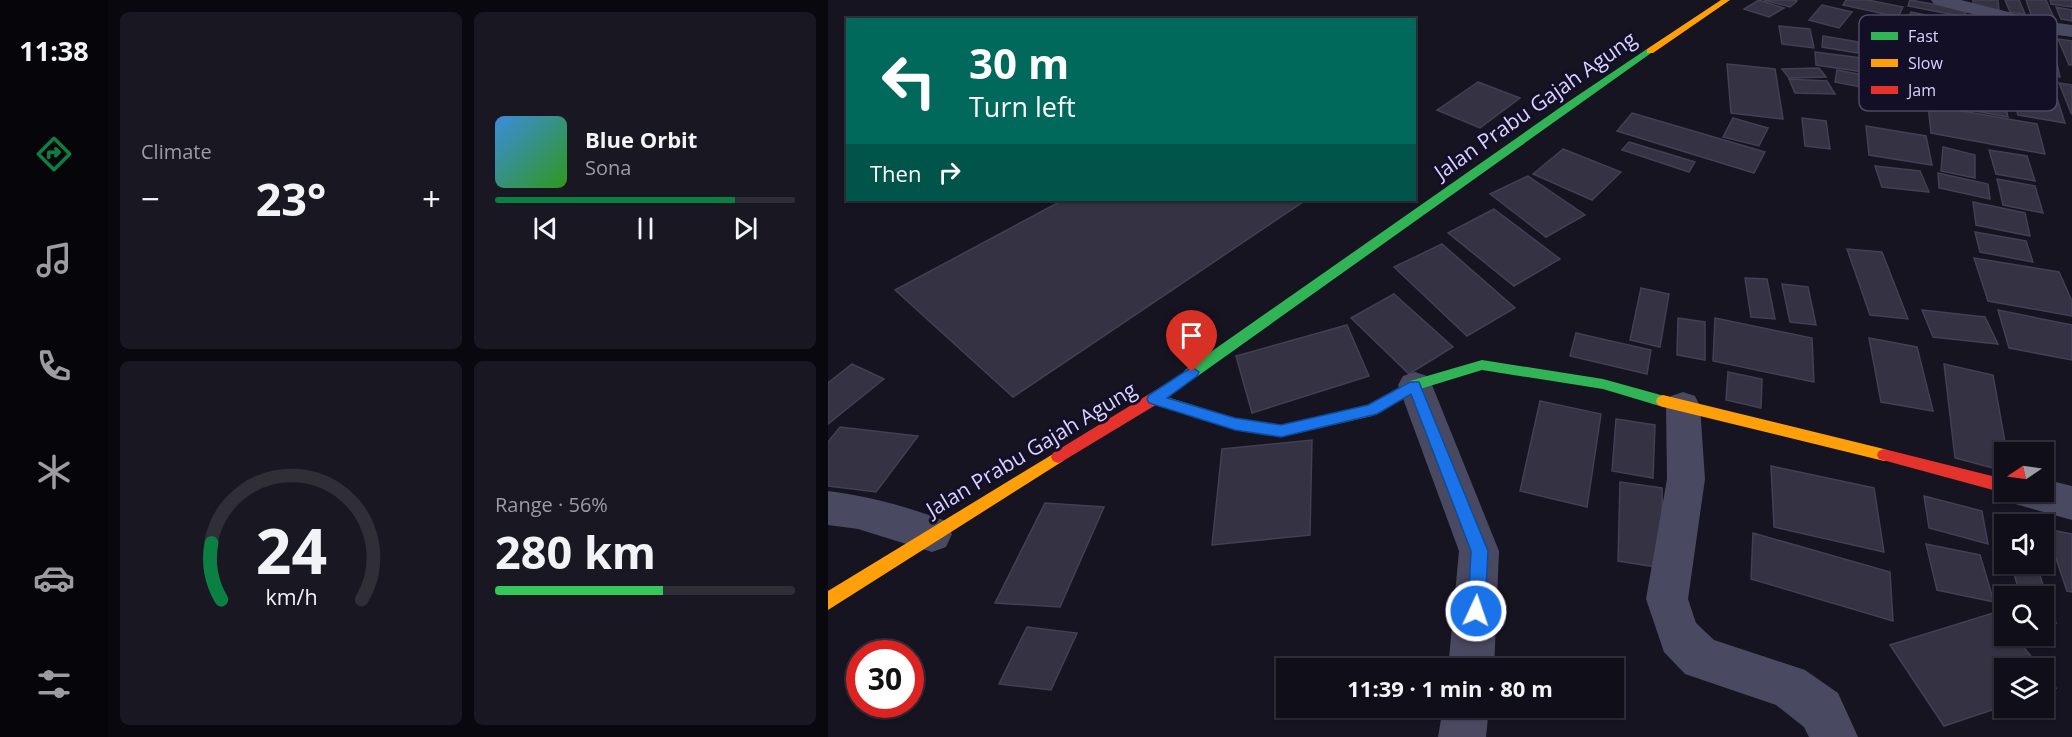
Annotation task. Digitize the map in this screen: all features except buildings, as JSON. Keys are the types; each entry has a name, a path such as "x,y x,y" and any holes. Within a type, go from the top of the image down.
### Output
{"main road":[{"name":"Jalan Prabu Gajah Agung","path":"828,601 932,534 1154,399 1571,104 1726,0"},
{"path":"1154,399 1235,424 1281,431 1372,410 1414,386 1482,365 1603,384 1994,483"}],"street":[{"path":"1940,0 1997,15"},
{"path":"2057,29 2072,31"},
{"path":"1414,386 1479,551 1472,658"},
{"path":"1683,406 1686,479 1667,599 1679,637 1701,658 1789,686 1821,710 1834,737"},
{"path":"2054,498 2072,503"},
{"path":"828,508 858,512 932,534"},
{"path":"1462,737 1465,718"}],"traffic: fast":[{"path":"1190,374 1571,104 1650,51"},
{"path":"1154,399 1235,424 1281,431 1372,410 1415,385 1482,365 1603,384 1663,401"}],"traffic: slow":[{"path":"1650,51 1726,0"},
{"path":"1663,401 1884,455"},
{"path":"828,601 1058,457"}],"traffic: jam":[{"path":"1058,457 1154,399 1190,374"},
{"path":"1884,455 1994,483"}],"route":[{"path":"1192,372 1154,399 1235,424 1281,431 1372,410 1414,386 1479,551 1476,611"}]}
